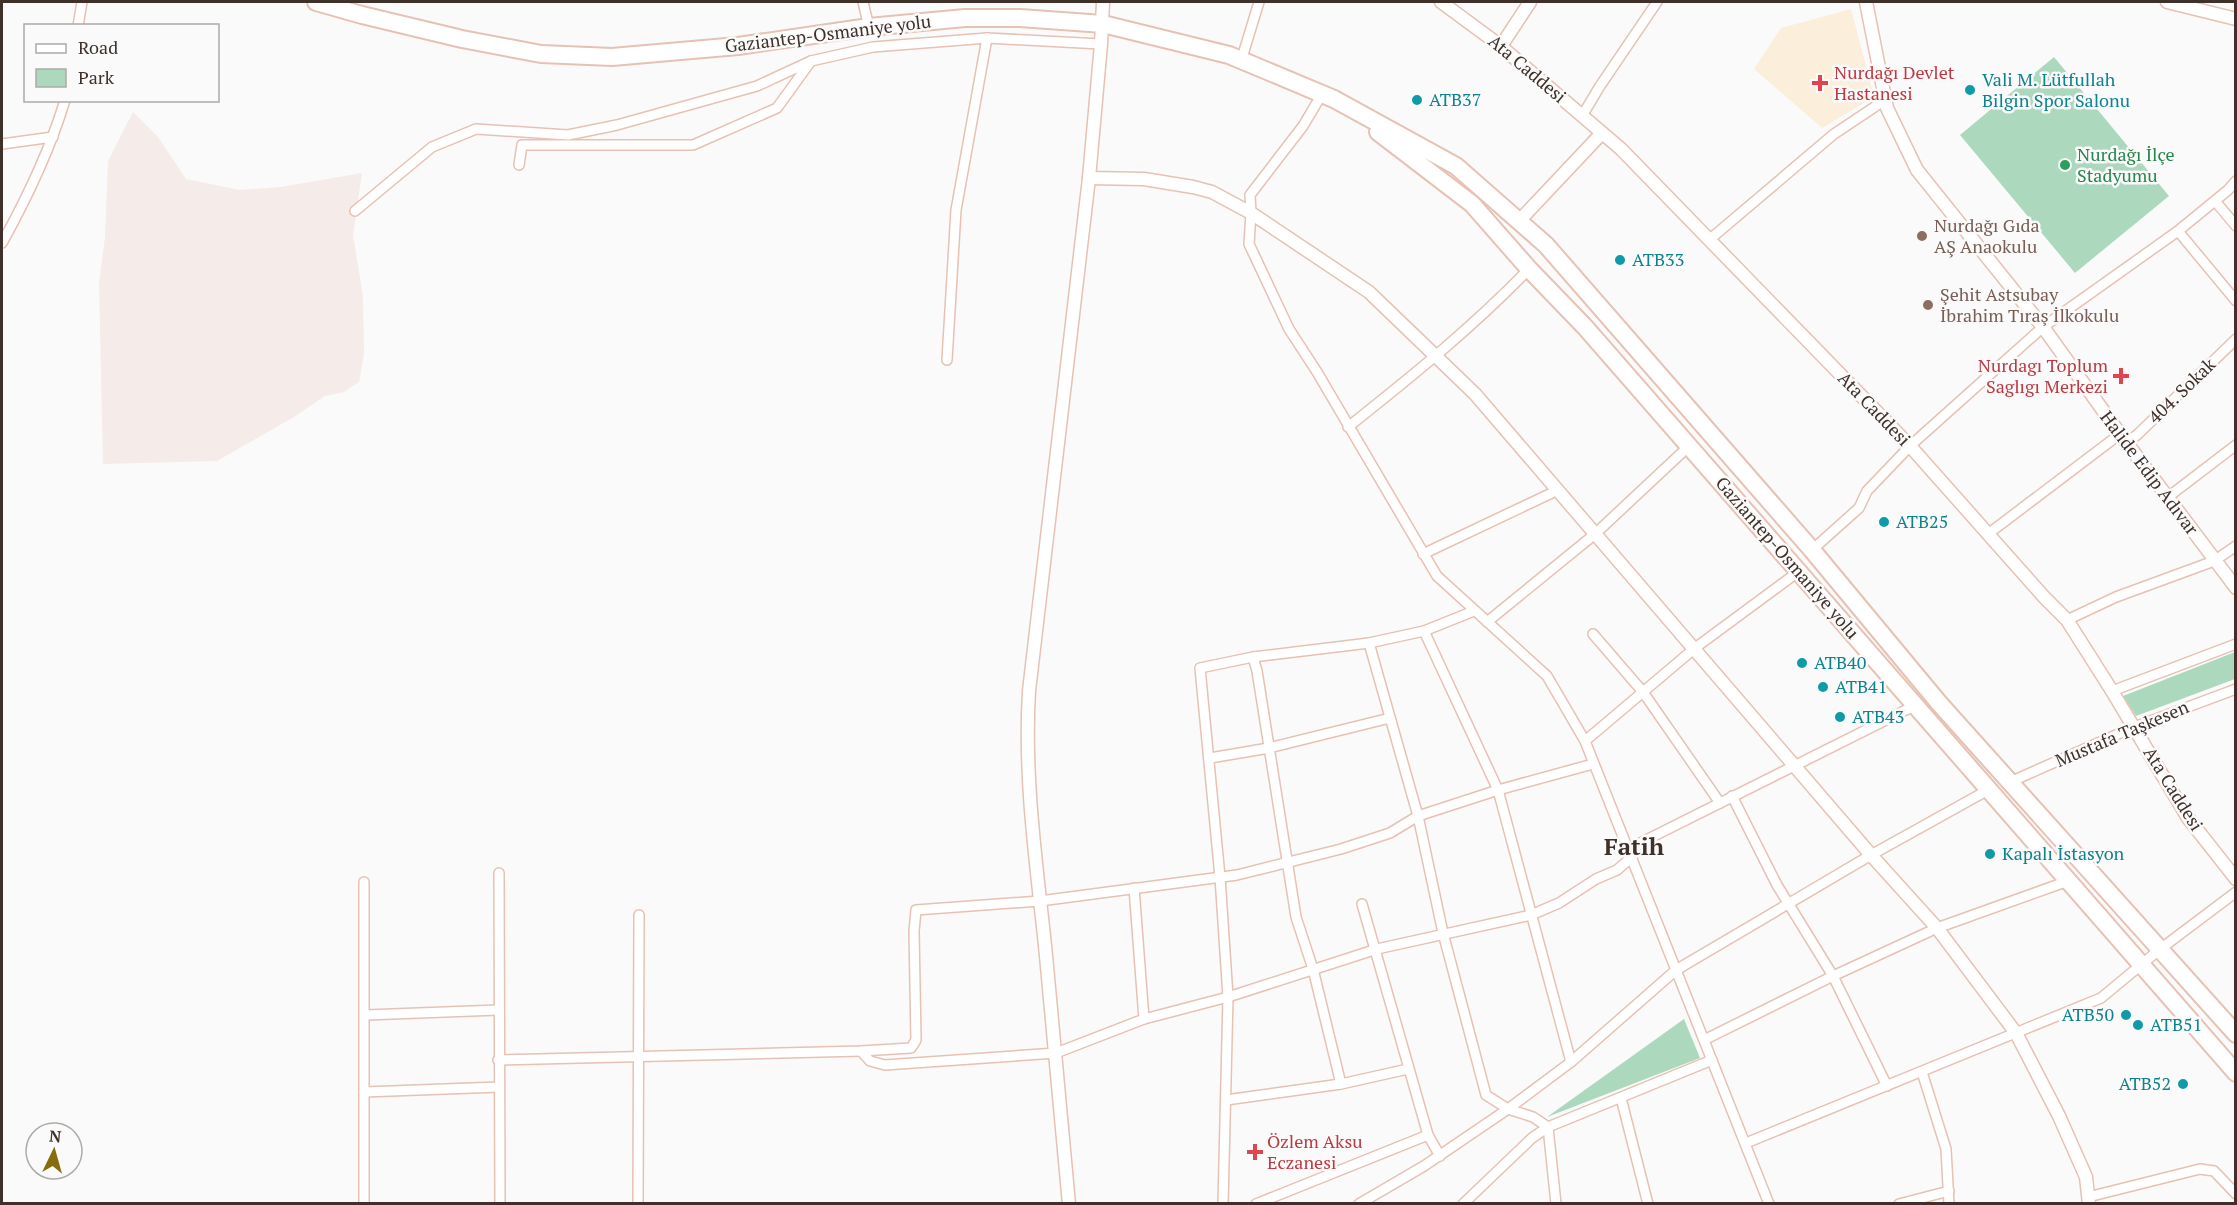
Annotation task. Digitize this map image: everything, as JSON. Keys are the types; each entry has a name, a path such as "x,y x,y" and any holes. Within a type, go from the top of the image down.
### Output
{"highway":[{"name":"Gaziantep-Osmaniye yolu","path":"316,2 462,39 553,55 612,57 738,45 868,27 965,18 1020,18 1103,24 1241,60 1328,97 1456,166 1546,245 1812,550 1939,703 2235,1034"},
{"name":"Gaziantep-Osmaniye yolu","path":"1328,97 1472,204 1529,269 1585,327 2235,1073"}],"street":[{"path":"78,24 82,2"},
{"path":"863,2 868,27"},
{"path":"1069,1203 1032,828 1027,726 1029,691 1089,178 1103,2"},
{"path":"1241,60 1259,2"},
{"name":"Ata Caddesi","path":"1441,2 1501,46 1621,149 1910,446 2067,620 2134,727 2187,818 2235,879"},
{"path":"1501,46 1530,2"},
{"path":"1582,116 1657,2"},
{"name":"Halide Edip Adıvar","path":"1866,2 1887,108 1917,170 2043,327 2235,588"},
{"path":"2167,2 2235,19"},
{"path":"355,211 432,147 476,129 568,135 608,128 757,86 811,61 873,48 987,38 1101,44"},
{"path":"947,360 956,210 987,38"},
{"path":"519,165 522,145 693,145 777,108 811,61"},
{"path":"1328,97 1250,195 1249,244 1289,329 1317,372 1437,576 1547,676 1584,741 1768,1203"},
{"path":"1709,240 1825,141 1885,100"},
{"path":"2,243 18,214 53,137 64,102"},
{"path":"1519,221 1602,133"},
{"path":"2,144 53,137"},
{"path":"1089,178 1144,179 1193,187 1212,192 1251,213 1369,292 1475,394 1871,855 1937,928 2016,1033 2060,1116 2086,1177 2089,1200 2200,1168 2214,1171 2235,1194"},
{"path":"1812,550 1859,508 1866,492 1910,446 2043,327 2178,231 2215,201 2235,181"},
{"path":"2215,201 2235,226"},
{"path":"2178,231 2235,301"},
{"path":"1348,428 1492,307 1529,269"},
{"name":"404. Sokak","path":"1988,534 2123,438 2137,435 2235,339"},
{"path":"2168,497 2235,445"},
{"path":"1487,622 1595,534 1689,446"},
{"path":"1424,554 1558,490"},
{"path":"2067,620 2116,597 2214,561 2235,546"},
{"path":"1584,741 1695,648 1798,572"},
{"path":"1223,1203 1228,997 1210,758 1200,668 1253,657 1369,644 1424,631 1474,610"},
{"path":"1424,631 1498,790 1571,1062"},
{"path":"1593,634 1643,692 1720,803"},
{"path":"1369,644 1418,816 1443,933 1486,1095 1508,1109 1533,1117 1548,1127"},
{"path":"2112,691 2235,644"},
{"path":"1253,657 1296,917 1313,969 1341,1084"},
{"name":"Mustafa Taşkesen","path":"2010,782 2134,727 2235,689"},
{"path":"861,1051 870,1061 885,1065 1056,1053 1144,1019 1228,997 1377,949 1531,915 1559,903 1596,879 1617,870 1632,857 1638,844 1916,705"},
{"path":"1210,758 1269,748 1390,718"},
{"path":"498,1060 640,1058 911,1048 914,1044 916,910 1040,901 1220,877 1286,863 1390,833 1418,816 1498,790 1593,764"},
{"path":"1359,1203 1440,1156 1508,1109 1571,1062 1676,970 1871,855 1988,790"},
{"path":"1732,796 1789,904 1833,976 1887,1086"},
{"path":"499,873 500,1203"},
{"path":"1704,1041 1833,976 1937,928 2068,881"},
{"path":"364,882 366,1016 364,1203"},
{"path":"1134,888 1144,1019"},
{"path":"1746,1143 2101,998 2235,892"},
{"path":"1362,904 1377,949 1408,1069 1428,1135 1440,1156"},
{"path":"638,1203 639,915"},
{"path":"366,1016 498,1011"},
{"path":"1463,1203 1532,1138 1548,1127 1712,1060"},
{"path":"1226,1100 1341,1084 1408,1069"},
{"path":"1922,1072 1946,1149 1949,1203"},
{"path":"364,1092 499,1087"},
{"path":"1621,1098 1648,1203"},
{"path":"1548,1127 1556,1203"},
{"path":"1256,1203 1428,1135"},
{"path":"1899,1203 1949,1191"}],"shaded area":[{"name":"Nurdağı Devlet Hastanesi","path":"1851,9 1874,97 1822,128 1754,69 1781,28"},
{"path":"133,112 158,137 186,179 240,190 281,187 362,173 353,235 363,296 364,354 359,382 344,392 325,396 294,417 217,461 103,464 99,283 105,237 108,161"}],"green space":[{"name":"Nurdağı İlçe Stadyumu","path":"2054,57 2169,196 2075,273 1960,135"},
{"path":"2235,652 2235,679 2136,716 2123,696"},
{"path":"1684,1019 1700,1058 1547,1117"}],"place":[{"name":"Nurdağı Devlet Hastanesi","path":"1820,83"},
{"name":"Vali M. Lütfullah Bilgin Spor Salonu","path":"1970,90"},
{"name":"ATB37","path":"1417,100"},
{"name":"Nurdağı İlçe Stadyumu","path":"2065,165"},
{"name":"Nurdağı Gıda AŞ Anaokulu","path":"1922,236"},
{"name":"ATB33","path":"1620,260"},
{"name":"Şehit Astsubay İbrahim Tıraş İlkokulu","path":"1928,305"},
{"name":"Nurdagı Toplum Saglıgı Merkezi","path":"2121,376"},
{"name":"ATB25","path":"1884,522"},
{"name":"ATB40","path":"1802,663"},
{"name":"ATB41","path":"1823,687"},
{"name":"ATB43","path":"1840,717"},
{"name":"Kapalı İstasyon","path":"1990,854"},
{"name":"ATB50","path":"2126,1015"},
{"name":"ATB51","path":"2138,1025"},
{"name":"ATB52","path":"2183,1084"},
{"name":"Özlem Aksu Eczanesi","path":"1255,1152"}],"district":[{"name":"Fatih","path":"1634,847"}]}
